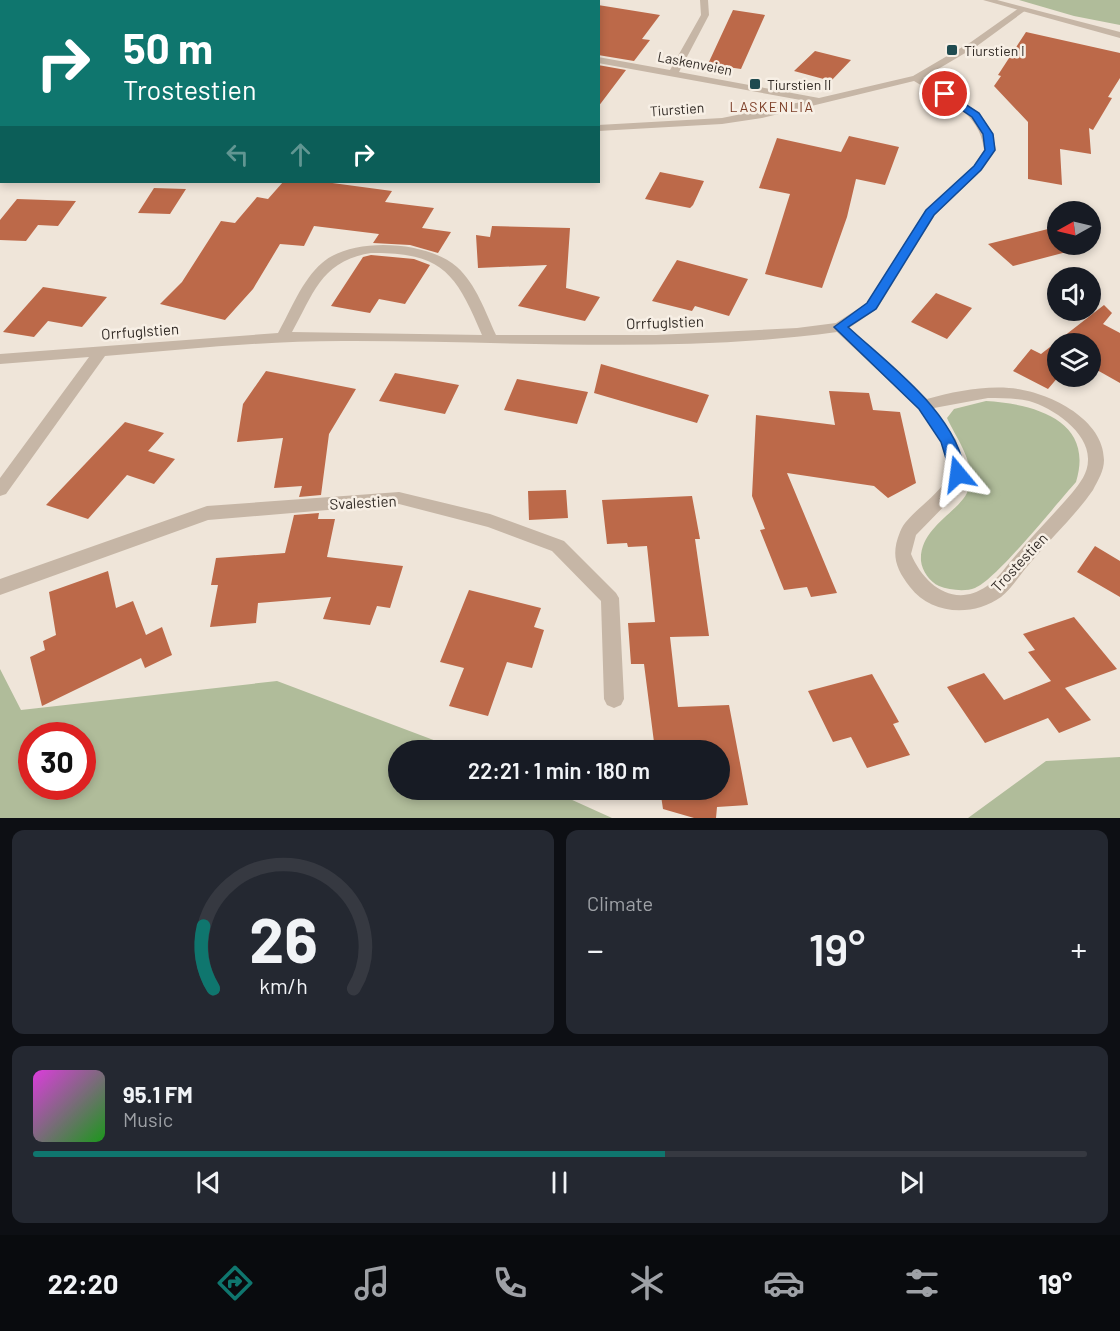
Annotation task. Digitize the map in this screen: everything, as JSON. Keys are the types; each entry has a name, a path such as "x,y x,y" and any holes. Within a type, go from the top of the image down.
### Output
{"street":[{"path":"673,73 705,15 704,0"},
{"path":"987,0 1120,35"},
{"name":"Tiurstien","path":"600,128 722,121 762,115 916,78 974,44 1022,10"},
{"name":"Laskenveien","path":"600,60 821,102"},
{"path":"840,327 872,306 930,213 978,168 990,150 988,134 976,115 916,78"},
{"path":"282,337 326,265 343,253 364,248 422,255 442,260 455,273 476,305 491,340"},
{"name":"Orrfuglstien","path":"0,359 282,337 656,340 796,333 840,327"},
{"name":"Trostestien","path":"840,327 924,405 948,441 957,463 958,474 951,489 908,532 902,554 914,579 940,600 959,605 978,602 995,591 1078,497 1094,474 1097,459 1082,429 1069,416 1038,397 993,391 961,395 924,405"},
{"path":"0,490 102,350"},
{"name":"Svalestien","path":"0,587 207,513 399,498 490,521 558,546 610,598 614,699"}],"green space":[{"path":"1019,0 1120,0 1120,25 1074,16"},
{"path":"986,401 1023,406 1041,412 1056,419 1069,430 1077,444 1080,461 1076,482 1026,540 985,582 971,589 947,589 930,579 921,561 922,548 927,537 960,503 969,487 970,468 947,418 954,409"},
{"path":"0,669 21,710 277,681 433,740 388,740 388,800 572,800 612,818 0,818"},
{"path":"1120,757 1120,818 968,818 1046,761"}],"building":[{"path":"600,5 660,15 642,39 650,40 634,61 600,55"},
{"path":"733,10 765,15 741,69 708,64"},
{"path":"1026,32 1120,53 1120,78 1108,97 1112,98 1093,130 1089,128 1091,154 1060,149 1062,185 1028,179 1028,122 994,86 1001,76 998,75"},
{"path":"815,51 851,60 831,81 794,71"},
{"path":"600,65 626,70 600,104"},
{"path":"849,136 899,147 885,185 856,179 847,217 822,288 765,274 790,194 759,188 777,138 841,152"},
{"path":"660,172 704,181 690,208 645,199"},
{"path":"282,183 332,183 392,191 385,202 434,208 422,228 451,232 438,253 410,245 373,243 379,234 314,226 304,246 280,244 253,289 225,320 160,304 182,282 221,221 235,223 257,197 268,199"},
{"path":"154,188 186,189 170,214 138,213"},
{"path":"17,199 76,201 58,226 38,225 26,241 0,240 0,220"},
{"path":"492,226 570,228 566,288 600,297 585,321 518,306 547,265 478,268 476,235 490,237"},
{"path":"1047,229 1047,255 1055,255 1013,266 988,244"},
{"path":"371,255 414,259 430,265 405,304 379,299 370,313 331,306 363,257"},
{"path":"677,260 748,279 729,316 695,306 692,311 652,301"},
{"path":"43,287 107,297 82,327 48,321 34,337 3,332"},
{"path":"936,293 972,308 947,339 911,322"},
{"path":"1104,305 1112,313 1103,324 1120,333 1120,383 1101,372 1101,333 1068,333 1083,321 1101,321 1101,307"},
{"path":"1031,349 1041,354 1047,349 1048,389 1013,371"},
{"path":"601,364 709,395 697,423 594,393"},
{"path":"266,371 356,389 329,434 321,495 299,497 302,486 274,488 283,438 237,442 243,404"},
{"path":"395,373 459,385 445,414 379,401"},
{"path":"517,379 588,392 577,424 504,410"},
{"path":"829,391 869,393 873,410 900,412 916,483 888,498 874,486 787,473 837,593 811,597 807,587 784,590 760,530 765,529 752,496 756,415 835,425"},
{"path":"125,422 164,433 148,451 175,459 154,484 127,475 88,519 46,505"},
{"path":"566,490 568,518 529,520 528,491"},
{"path":"692,496 700,539 695,539 709,636 670,637 678,707 729,705 748,805 717,807 716,818 694,818 663,809 662,800 730,800 730,740 654,740 644,664 631,664 628,623 655,622 647,546 628,547 627,543 607,544 602,500"},
{"path":"319,513 318,519 335,519 327,557 403,566 390,608 377,606 370,625 323,619 331,597 258,603 256,623 210,627 218,585 211,585 216,558 285,553 294,515"},
{"path":"1095,546 1120,561 1120,597 1077,572"},
{"path":"108,571 116,608 133,601 146,635 162,627 172,655 145,668 141,658 42,706 30,657 45,650 43,641 56,635 49,592"},
{"path":"469,590 541,608 534,627 544,630 532,668 507,662 488,716 449,706 464,668 440,662"},
{"path":"1074,617 1117,669 1065,688 1091,720 1059,733 1048,718 985,743 947,687 984,673 1004,700 1051,681 1028,652 1035,650 1023,634"},
{"path":"872,674 899,722 893,724 910,755 867,768 851,737 833,742 808,691"}],"place":[{"name":"Tiurstien I","path":"952,50"},
{"name":"Tiurstien II","path":"755,84"}],"district":[{"name":"LASKENLIA","path":"772,106"}],"route":[{"path":"945,94 976,115 988,134 990,150 978,168 930,213 901,256 872,306 840,327 924,405 948,441 957,463 958,474"}]}
